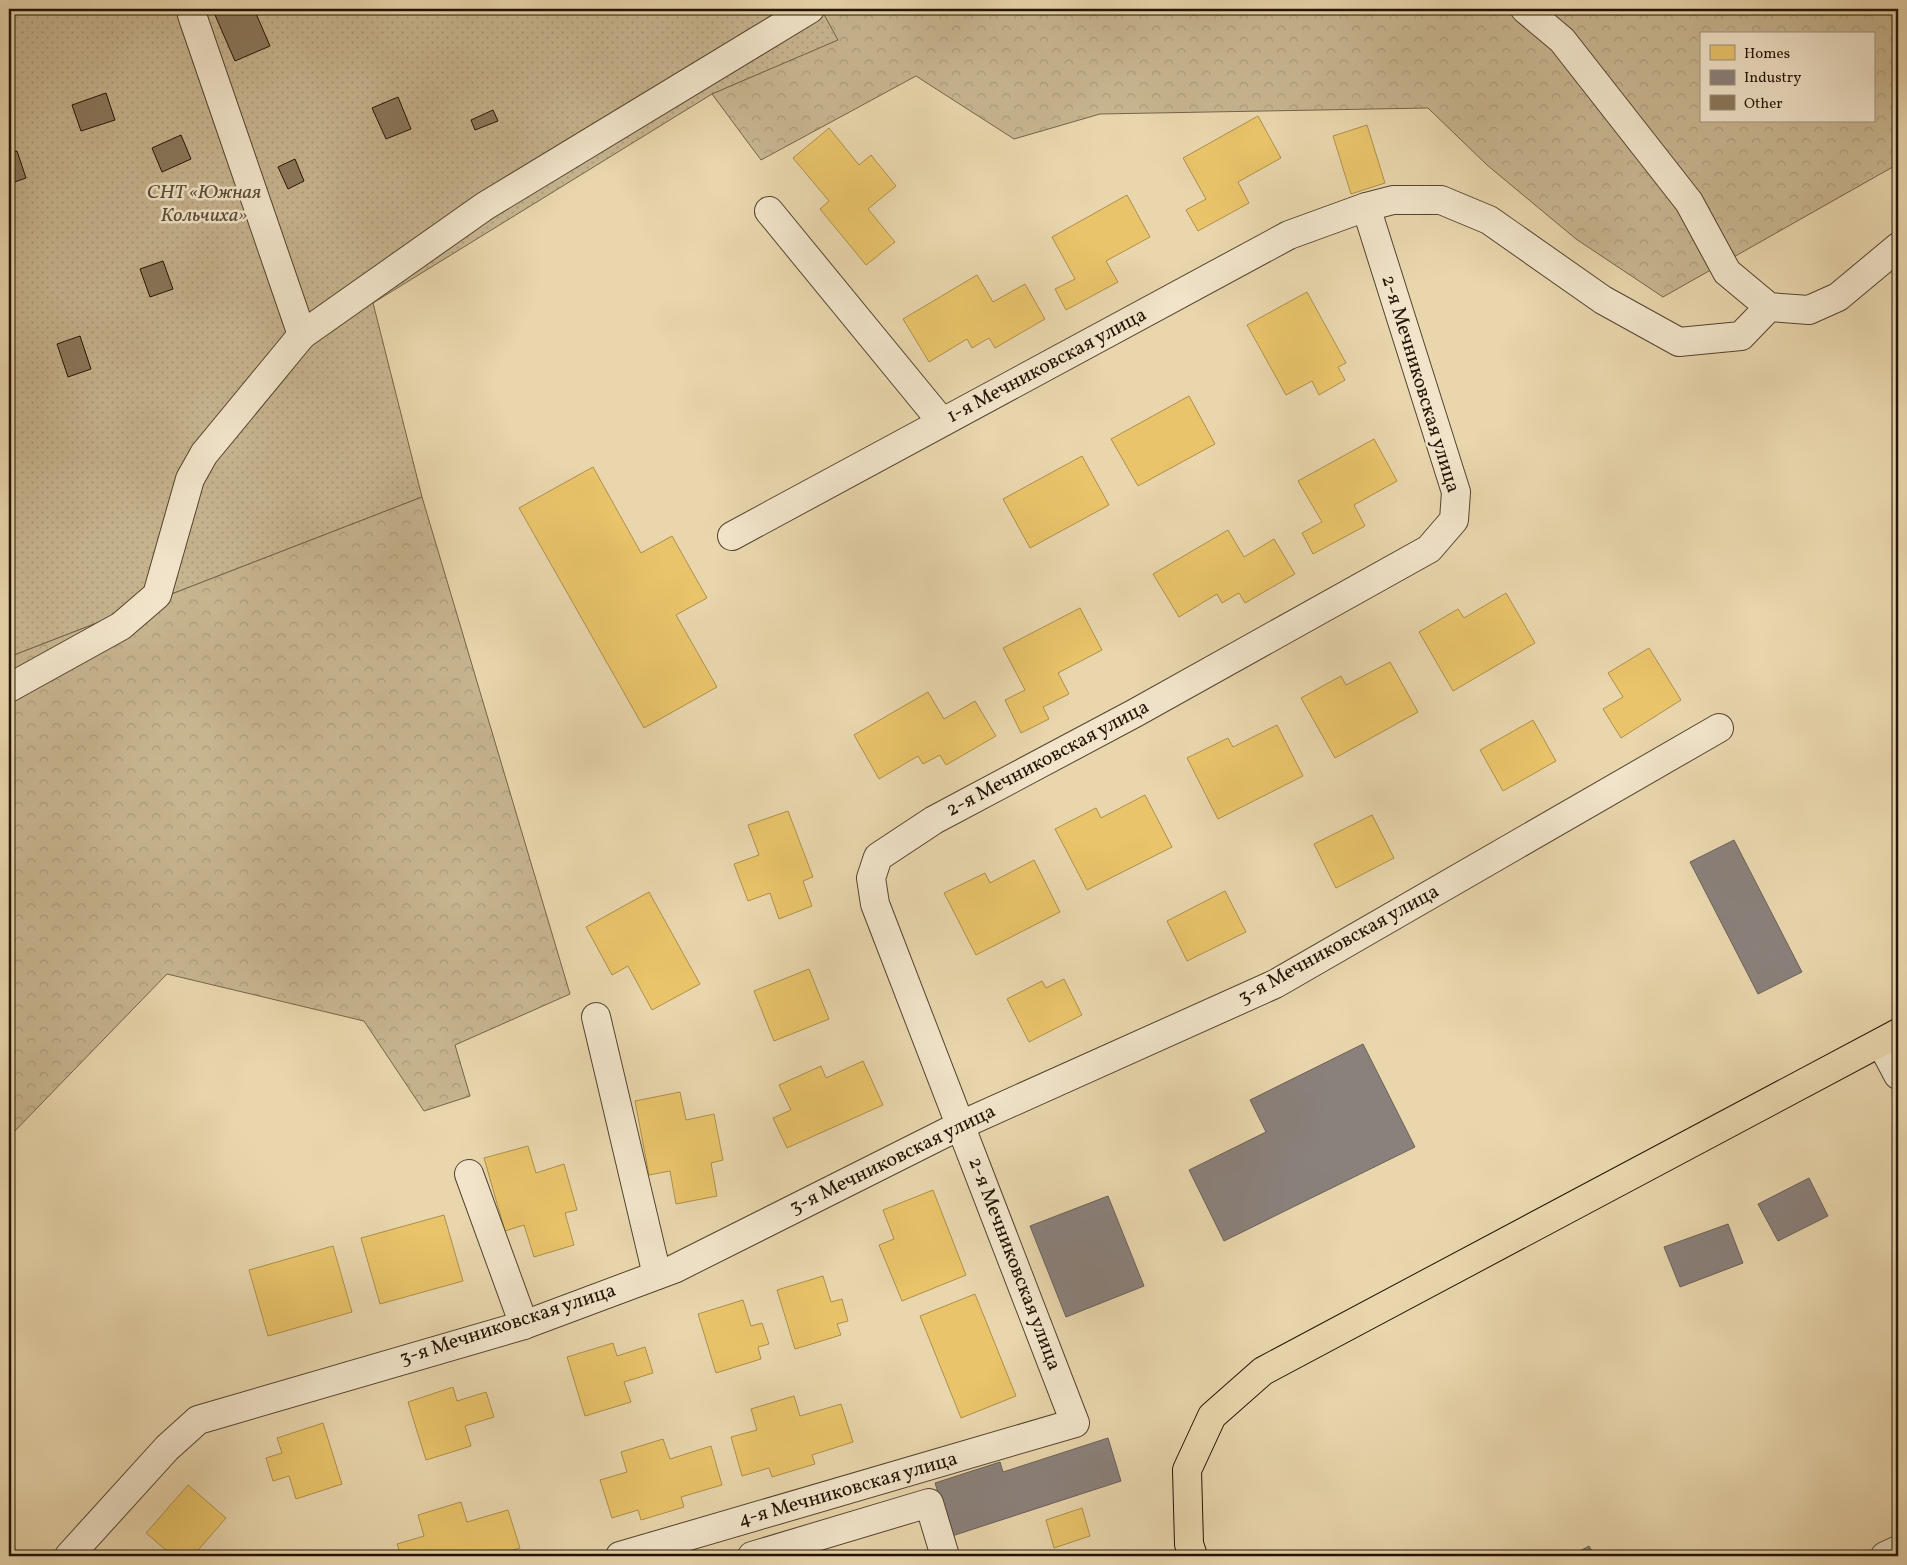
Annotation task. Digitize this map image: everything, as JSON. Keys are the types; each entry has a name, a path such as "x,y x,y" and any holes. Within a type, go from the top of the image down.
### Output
{"main road":[{"path":"1193,1556 1189,1544 1187,1470 1212,1416 1263,1371 1890,1038"}],"street":[{"path":"9,688 121,626 158,595 190,479 204,454 302,335 485,206 810,9"},
{"path":"1525,9 1562,40 1688,202 1727,272 1769,307 1809,310 1838,297 1898,247"},
{"path":"192,15 302,335"},
{"name":"1-я Мечниковская улица","path":"732,536 1289,235 1366,207 1393,200 1442,200 1489,220 1603,300 1679,342 1741,336 1769,307"},
{"name":"2-я Мечниковская улица","path":"1075,1423 875,904 871,878 878,857 934,820 1135,713 1429,549 1454,520 1456,492 1366,207"},
{"path":"769,211 942,422"},
{"name":"3-я Мечниковская улица","path":"69,1556 168,1448 198,1420 524,1325 657,1275 961,1125 1275,984 1719,728"},
{"path":"596,1017 657,1275"},
{"path":"1890,1038 1898,1075"},
{"path":"469,1174 524,1325"},
{"name":"4-я Мечниковская улица","path":"620,1556 1075,1423"},
{"path":"752,1556 929,1503 945,1556"},
{"path":"1885,1556 1898,1550"}],"green space":[{"name":"СНТ «Южная Кольчиха»","path":"9,9 821,9 839,40 712,94 373,303 422,497 9,657"},
{"path":"821,9 1898,9 1898,164 1663,297 1576,239 1487,165 1428,108 1100,114 1014,139 916,76 761,160 712,94 838,40"},
{"path":"422,497 570,994 455,1045 470,1096 424,1111 364,1021 167,974 9,1137 9,657"}],"building: Homes":[{"path":"1258,116 1281,158 1238,182 1249,203 1198,231 1186,210 1206,199 1183,158"},
{"path":"1367,125 1385,183 1351,194 1333,136"},
{"path":"829,128 859,165 871,155 896,186 868,209 895,242 866,265 820,209 829,201 793,158"},
{"path":"1127,195 1150,237 1106,261 1118,282 1066,310 1055,289 1075,279 1052,237"},
{"path":"977,275 993,302 1025,284 1045,319 995,348 989,338 972,348 967,339 929,362 903,319"},
{"path":"1307,292 1346,363 1338,367 1345,380 1319,395 1312,381 1286,395 1247,325"},
{"path":"1189,396 1215,444 1138,486 1111,439"},
{"path":"1374,439 1397,481 1354,505 1365,526 1313,554 1302,533 1322,522 1298,481"},
{"path":"1082,456 1109,505 1030,548 1003,499"},
{"path":"593,467 641,553 672,536 707,598 676,615 717,687 644,728 519,508"},
{"path":"1228,530 1244,557 1274,539 1295,574 1245,603 1239,593 1222,603 1217,594 1179,617 1153,574"},
{"path":"1506,593 1535,643 1453,691 1419,632 1458,609 1464,618"},
{"path":"1080,608 1102,650 1058,673 1069,694 1043,707 1049,719 1021,733 1005,700 1025,690 1003,648"},
{"path":"1649,648 1681,700 1621,738 1603,709 1623,697 1608,673"},
{"path":"1390,662 1418,712 1335,758 1301,698 1341,676 1346,685"},
{"path":"928,692 944,719 975,701 996,736 946,765 940,755 923,764 918,756 879,779 854,735"},
{"path":"1533,720 1556,761 1503,791 1480,750"},
{"path":"1277,725 1303,776 1218,819 1187,758 1228,738 1233,747"},
{"path":"1145,795 1172,847 1087,890 1055,829 1096,808 1101,818"},
{"path":"788,811 813,877 803,881 812,906 779,919 770,893 748,901 734,864 759,855 748,825"},
{"path":"1372,815 1394,858 1336,888 1314,844"},
{"path":"1034,860 1060,912 976,955 944,893 985,873 990,883"},
{"path":"1225,891 1246,932 1187,961 1167,921"},
{"path":"649,892 700,984 652,1010 628,966 612,975 586,927"},
{"path":"809,969 829,1019 774,1041 754,991"},
{"path":"1064,979 1082,1015 1029,1042 1007,999 1042,981 1046,988"},
{"path":"863,1061 883,1105 787,1148 773,1118 791,1110 779,1085 821,1066 826,1078"},
{"path":"680,1092 686,1120 714,1114 723,1160 711,1163 717,1196 676,1204 670,1171 649,1175 635,1101"},
{"path":"528,1146 536,1173 564,1164 577,1210 565,1213 574,1245 534,1257 524,1225 505,1231 484,1158"},
{"path":"933,1190 966,1275 902,1301 879,1245 894,1239 883,1210"},
{"path":"444,1215 463,1281 380,1304 361,1238"},
{"path":"333,1246 352,1312 268,1336 249,1270"},
{"path":"823,1276 831,1302 842,1299 848,1321 837,1324 841,1335 795,1349 777,1290"},
{"path":"975,1294 1016,1396 961,1418 920,1316"},
{"path":"743,1300 751,1326 762,1323 769,1344 758,1347 761,1359 716,1373 698,1314"},
{"path":"613,1343 617,1356 645,1347 653,1373 624,1382 631,1402 585,1416 567,1357"},
{"path":"453,1387 457,1401 486,1392 494,1417 465,1426 471,1446 426,1460 408,1402"},
{"path":"794,1396 800,1416 841,1404 853,1442 812,1455 815,1464 772,1477 769,1468 742,1476 731,1437 757,1430 751,1409"},
{"path":"323,1423 342,1484 296,1499 289,1476 273,1481 266,1458 282,1453 277,1438"},
{"path":"663,1439 670,1459 711,1446 722,1485 681,1497 684,1507 641,1520 638,1510 612,1518 600,1480 627,1472 621,1452"},
{"path":"188,1485 226,1518 193,1556 173,1556 146,1533"},
{"path":"461,1502 467,1522 508,1510 520,1548 493,1556 401,1556 397,1544 424,1536 418,1515"},
{"path":"1082,1508 1090,1536 1054,1548 1046,1520"},
{"path":"290,1551 291,1556 272,1556"}],"building: Industry":[{"path":"1734,840 1802,972 1758,994 1690,862"},
{"path":"1363,1044 1415,1147 1224,1241 1189,1170 1266,1132 1250,1100"},
{"path":"1809,1178 1828,1216 1778,1241 1758,1204"},
{"path":"1108,1196 1144,1286 1066,1317 1030,1226"},
{"path":"1728,1224 1743,1263 1680,1287 1664,1247"},
{"path":"1108,1438 1121,1481 952,1536 935,1483 1000,1462 1003,1472"},
{"path":"1589,1546 1595,1556 1571,1556"}],"building: Other":[{"path":"230,9 254,9 270,46 235,61 215,15"},
{"path":"106,93 115,120 81,131 72,105"},
{"path":"398,97 411,129 386,139 372,108"},
{"path":"493,110 498,121 475,130 471,120"},
{"path":"181,135 191,159 162,172 152,148"},
{"path":"17,151 26,178 9,184 9,153"},
{"path":"295,159 304,181 288,189 278,167"},
{"path":"163,261 173,289 150,297 140,269"},
{"path":"80,336 91,369 68,377 57,344"}]}
